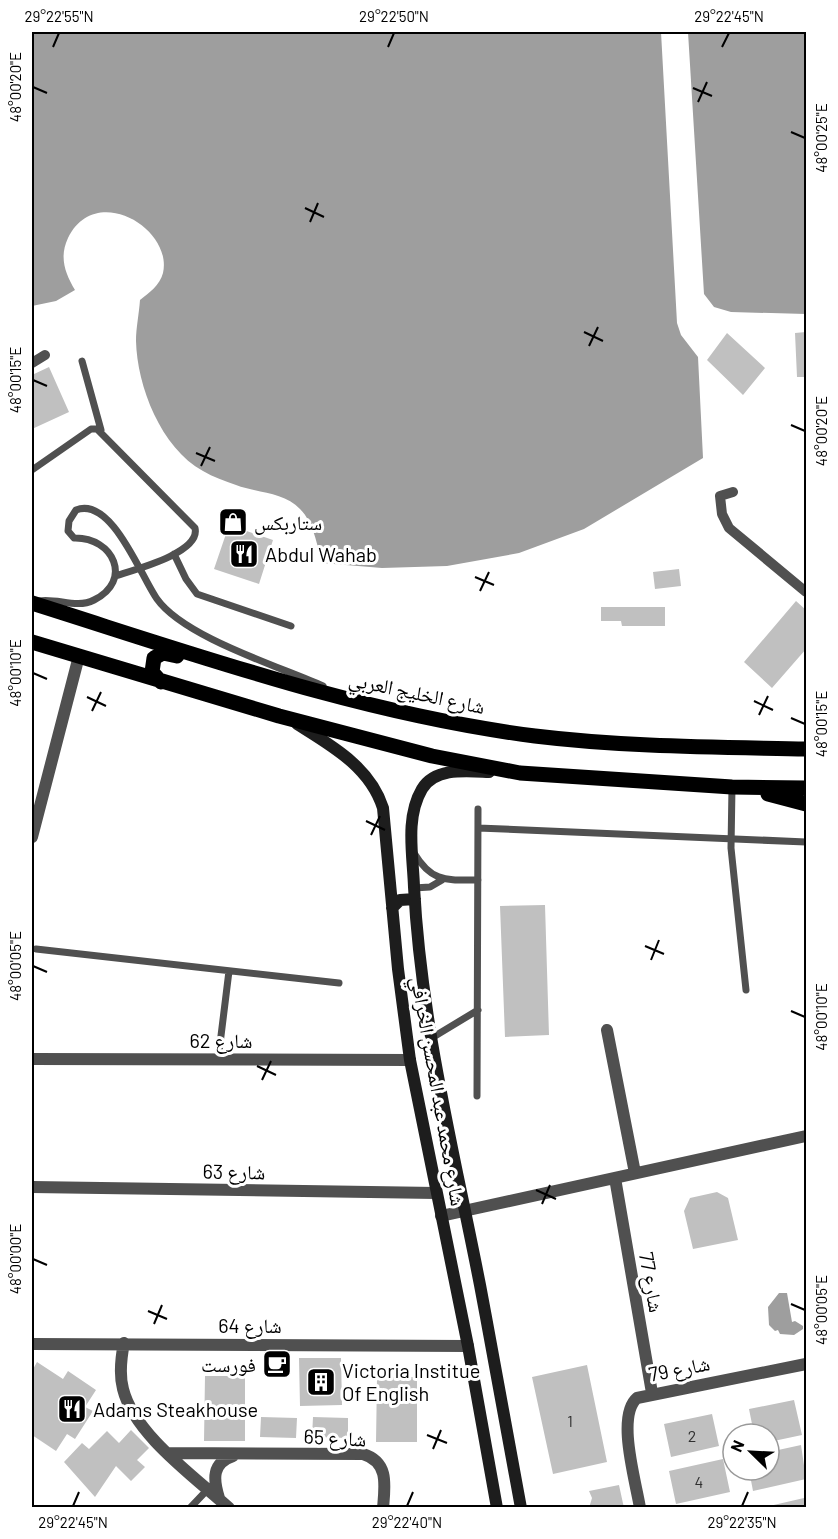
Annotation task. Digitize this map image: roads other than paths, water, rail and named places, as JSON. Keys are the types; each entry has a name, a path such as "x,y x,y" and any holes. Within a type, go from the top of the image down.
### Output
{"main road":[{"name":"شارع الخليج العربي","path":"32,603 260,676 363,704 533,736 603,743 807,749"},
{"path":"32,642 161,682 379,744 520,773 739,788 807,788"},
{"path":"161,682 154,676 152,668 154,658 163,653 242,676 260,676"},
{"name":"شارع محمد عبد المحسن الخرافي","path":"291,720 342,753 362,770 375,787 383,808 410,1060 468,1346 496,1508"},
{"name":"شارع محمد عبد المحسن الخرافي","path":"520,773 457,772 432,779 421,790 414,808 412,848 430,1039 521,1508"},
{"path":"739,788 807,804"},
{"path":"392,908 400,900 415,893"}],"street":[{"path":"32,363 45,355"},
{"path":"733,492 720,496 722,514 729,528 807,592"},
{"path":"32,837 79,656"},
{"path":"607,1030 635,1173"},
{"name":"شارع 62","path":"32,1059 410,1060"},
{"path":"441,1216 807,1136"},
{"name":"شارع 77","path":"615,1178 652,1393"},
{"name":"شارع 63","path":"32,1187 436,1193"},
{"path":"124,1343 121,1379 128,1403 145,1428 169,1453 229,1508"},
{"name":"شارع 64","path":"32,1344 468,1346"},
{"name":"شارع 79","path":"640,1508 626,1419 633,1401 652,1393 807,1364"},
{"name":"شارع 65","path":"169,1453 240,1455 353,1453 369,1456 377,1461 384,1473 387,1507"},
{"path":"219,1498 215,1482 217,1467 225,1460 240,1455"}],"lane":[{"path":"82,361 101,430 153,489 195,528 195,537 191,544 174,554 115,576"},
{"path":"32,470 91,429 101,430"},
{"path":"32,603 44,600 74,604 88,602 108,590 115,576 113,560 104,546 97,541 70,535 69,521 76,510 86,507 100,513 128,546 157,599 176,619 208,637 363,704"},
{"path":"174,554 186,579 197,594 291,626"},
{"path":"739,788 732,839 746,990"},
{"path":"477,1096 478,809"},
{"path":"478,828 807,842"},
{"path":"412,848 422,864 442,880"},
{"path":"415,893 442,880 478,880"},
{"path":"36,949 339,983"},
{"path":"218,1060 229,971"},
{"path":"430,1039 478,1010"},
{"path":"190,1508 209,1488"}],"place":[{"name":"ستاربكس","path":"233,522"},
{"name":"Abdul Wahab","path":"244,554"},
{"name":"فورست","path":"277,1364"},
{"name":"Victoria Institue Of English","path":"321,1382"},
{"name":"Adams Steakhouse","path":"72,1409"}]}
